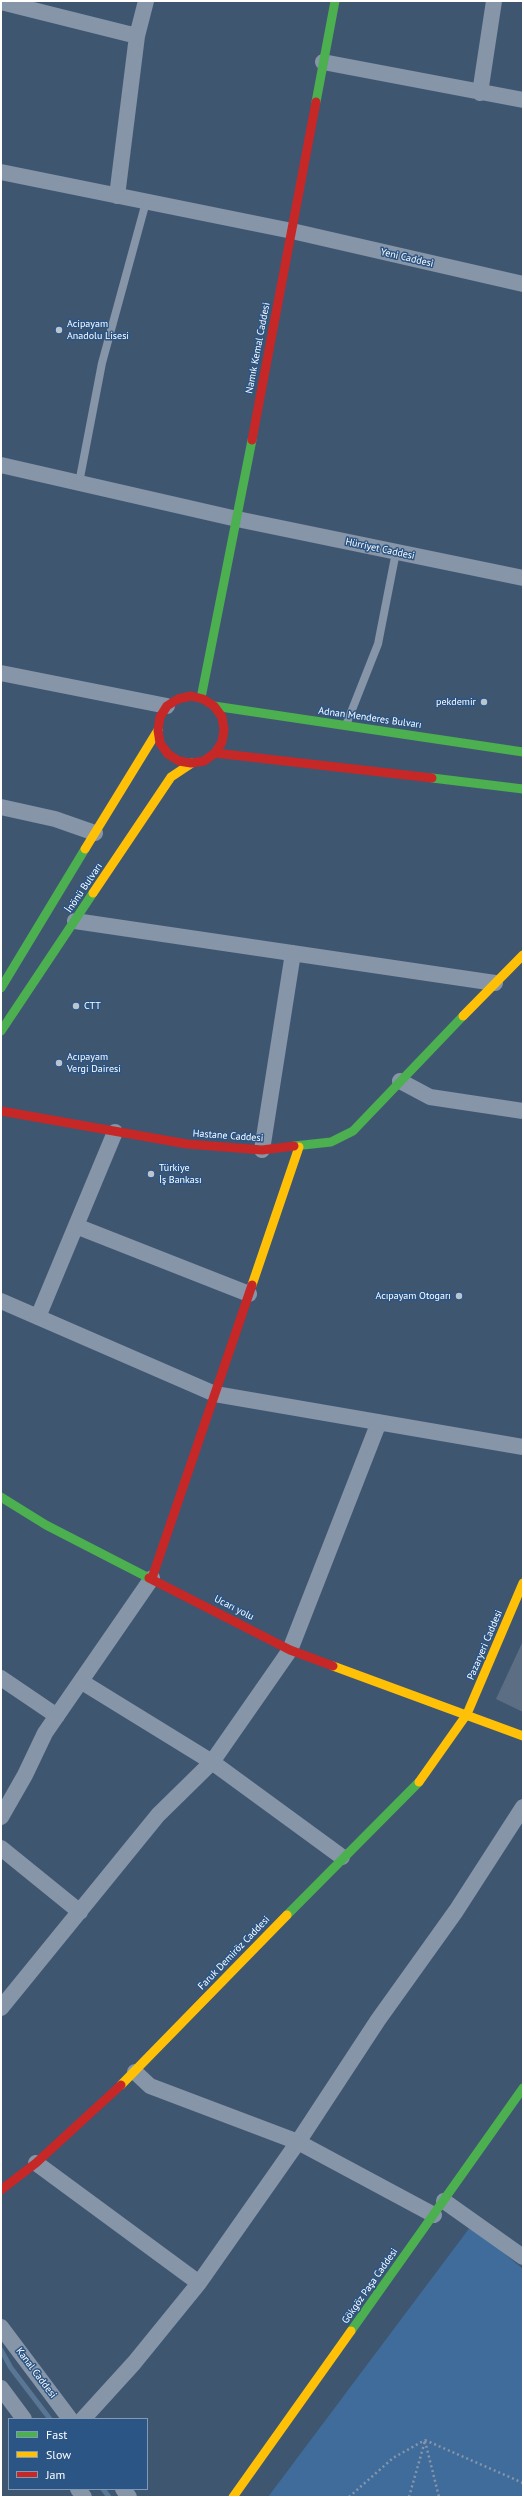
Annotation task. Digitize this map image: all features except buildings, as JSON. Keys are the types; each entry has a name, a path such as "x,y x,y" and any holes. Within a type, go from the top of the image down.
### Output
{"street":[{"path":"117,196 137,36 146,1"},
{"name":"Namık Kemal Caddesi","path":"200,698 237,519 335,1"},
{"path":"480,93 494,1"},
{"path":"1,2 41,6 137,36"},
{"path":"323,62 523,100"},
{"name":"Yeni Caddesi","path":"1,172 292,232 523,284"},
{"name":"Hürriyet Caddesi","path":"1,465 237,519 523,578"},
{"path":"1,673 167,706"},
{"path":"191,696 200,698 214,706 222,717 224,730 222,742 215,753 204,761 191,763 179,761 168,754 160,743 158,730 160,717 167,706 178,699 191,696"},
{"name":"Adnan Menderes Bulvarı","path":"214,706 523,752"},
{"name":"İnönü Bulvarı","path":"1,988 158,730"},
{"path":"215,753 523,789"},
{"name":"İnönü Bulvarı","path":"1,1031 171,777 191,763"},
{"path":"1,807 55,820 95,833"},
{"path":"75,921 495,983"},
{"path":"262,1150 293,953"},
{"name":"Hastane Caddesi","path":"1,1111 25,1114 115,1132 187,1144 262,1150 299,1147 331,1142 353,1131 523,955"},
{"path":"400,1081 430,1097 523,1111"},
{"path":"38,1317 115,1132"},
{"path":"1,1817 25,1775 45,1733 82,1682 152,1578 299,1147"},
{"path":"76,1226 249,1294"},
{"path":"1,1301 214,1394 523,1447"},
{"path":"1,2008 158,1815 212,1762 290,1650 379,1422"},
{"name":"Ucarı yolu","path":"1,1497 46,1525 290,1650 467,1714 523,1736"},
{"name":"Pazaryeri Caddesi","path":"467,1714 523,1583"},
{"path":"1,1678 57,1716"},
{"path":"82,1682 212,1762 342,1857"},
{"name":"Faruk Demiröz Caddesi","path":"1,2190 36,2163 135,2072 342,1857 425,1776 467,1714"},
{"path":"84,2418 134,2363 199,2282 298,2142 378,2020 456,1911 523,1807"},
{"path":"1,1848 80,1912"},
{"path":"135,2072 150,2086 298,2142 434,2214"},
{"name":"Gökgöz Paşa Caddesi","path":"233,2497 523,2088"},
{"path":"36,2163 199,2282"},
{"path":"444,2201 523,2258"},
{"name":"Kanal Caddesi","path":"1,2327 69,2418"},
{"path":"1,2388 23,2418"}],"lane":[{"path":"79,483 102,363 146,202"},
{"path":"346,726 378,644 396,552"}],"path":[{"path":"425,2440 523,2483"},
{"path":"349,2497 393,2458 425,2440"},
{"path":"409,2497 425,2440"},
{"path":"425,2440 439,2497"}],"shaded area":[{"path":"471,2226 523,2269 523,2497 268,2497"}],"waterway":[{"path":"1,2350 11,2368 49,2418"},
{"path":"104,2490 109,2497"}],"traffic: fast":[{"path":"316,102 335,1"},
{"path":"201,698 252,440"},
{"path":"214,706 523,752"},
{"path":"432,778 523,789"},
{"path":"1,988 85,849"},
{"path":"1,1031 93,893"},
{"path":"294,1146 331,1142 353,1131 463,1016"},
{"path":"1,1497 46,1525 149,1578"},
{"path":"287,1915 419,1782"},
{"path":"351,2331 523,2088"}],"traffic: slow":[{"path":"85,849 158,730"},
{"path":"93,893 171,777 192,763"},
{"path":"463,1016 523,955"},
{"path":"252,1285 299,1147"},
{"path":"419,1782 467,1714 523,1583"},
{"path":"333,1666 523,1736"},
{"path":"121,2085 287,1915"},
{"path":"233,2497 351,2331"}],"traffic: jam":[{"path":"252,440 316,102"},
{"path":"191,763 179,761 168,754 160,743 158,730 160,717 167,706 178,699 191,696 203,699 214,706 222,717 224,730 222,742 215,753 204,761 192,763"},
{"path":"215,753 432,778"},
{"path":"1,1111 187,1144 262,1150 294,1146"},
{"path":"152,1578 252,1285"},
{"path":"149,1578 290,1650 333,1666"},
{"path":"1,2190 36,2163 121,2085"}],"place":[{"name":"Acipayam Anadolu Lisesi","path":"59,330"},
{"name":"pekdemir","path":"484,702"},
{"name":"CTT","path":"76,1006"},
{"name":"Acıpayam Vergi Dairesi","path":"59,1063"},
{"name":"Türkiye İş Bankası","path":"151,1174"},
{"name":"Acıpayam Otogarı","path":"459,1296"}]}
